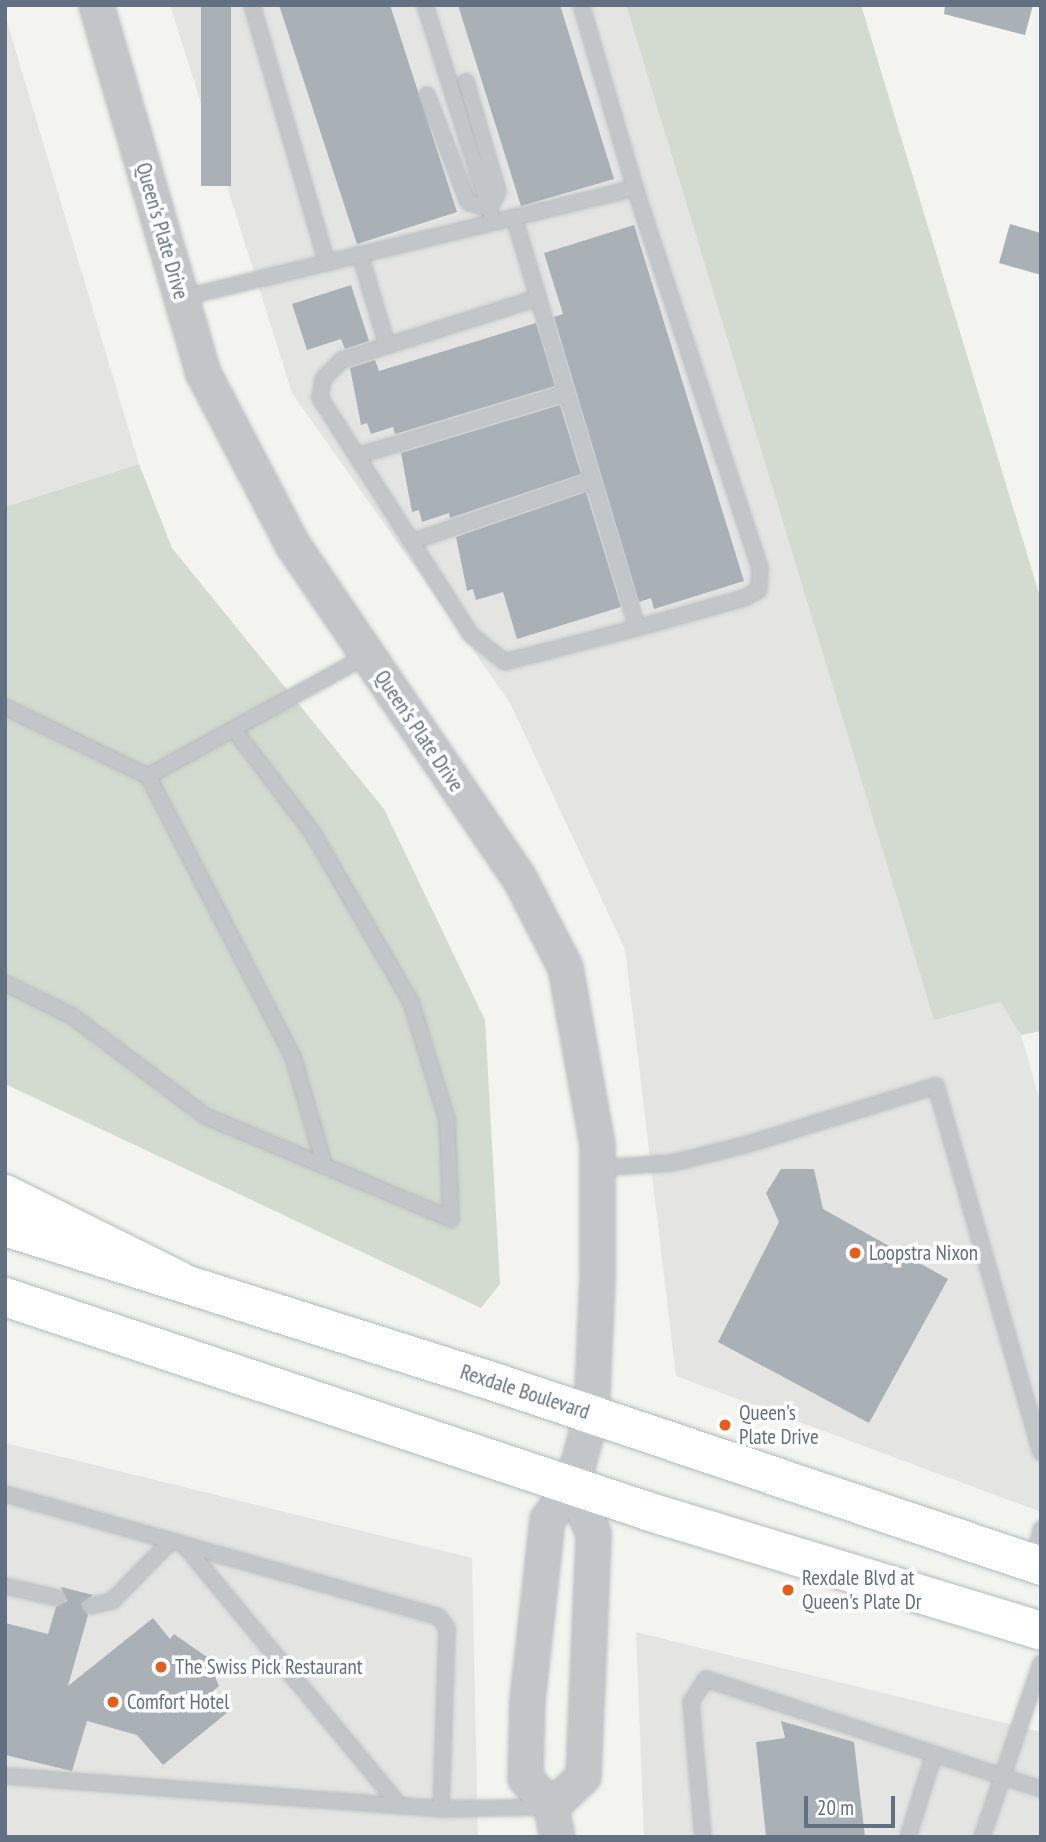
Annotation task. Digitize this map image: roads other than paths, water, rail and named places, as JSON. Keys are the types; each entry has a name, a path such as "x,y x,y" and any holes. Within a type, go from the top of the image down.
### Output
{"main road":[{"path":"5,1194 178,1280"},
{"name":"Rexdale Boulevard","path":"5,1227 1038,1553"},
{"path":"5,1297 572,1486 1041,1631"}],"street":[{"name":"Queen's Plate Drive","path":"96,5 203,373 292,544 518,876 565,967 597,1168 591,1413 572,1486 547,1519 527,1699 525,1778 554,1822"},
{"path":"554,1822 583,1776 593,1533 572,1486"}],"lane":[{"path":"251,5 327,262"},
{"path":"425,5 492,215"},
{"path":"537,298 342,360 323,379 320,398 471,635 505,662 744,598 759,590 760,569 635,188 581,5"},
{"path":"466,82 498,192 492,215"},
{"path":"427,95 468,202 492,215"},
{"path":"181,298 360,254 492,215 513,217 635,188"},
{"path":"513,217 637,628"},
{"path":"360,254 387,345"},
{"path":"357,456 566,393"},
{"path":"411,542 592,480"},
{"path":"148,776 235,731 368,655"},
{"path":"5,707 148,776 293,1057 324,1164"},
{"path":"5,983 72,1016 205,1116 451,1219 447,1119 411,1002 312,832 235,731"},
{"path":"597,1168 672,1163 733,1148 936,1086 1041,1452"},
{"path":"5,1494 439,1616 447,1628 441,1809"},
{"path":"90,1606 112,1601 178,1543"},
{"path":"178,1543 400,1806"},
{"path":"5,1586 58,1598"},
{"path":"982,1837 1041,1663"},
{"path":"703,1837 691,1702 706,1679 1041,1789"},
{"path":"908,1837 934,1754"},
{"path":"5,1776 441,1809 554,1822"}],"place":[{"name":"Loopstra Nixon","path":"855,1253"},
{"name":"Queen's Plate Drive","path":"725,1425"},
{"name":"Rexdale Blvd at Queen's Plate Dr","path":"788,1590"},
{"name":"The Swiss Pick Restaurant","path":"161,1667"},
{"name":"Comfort Hotel","path":"113,1702"}]}
